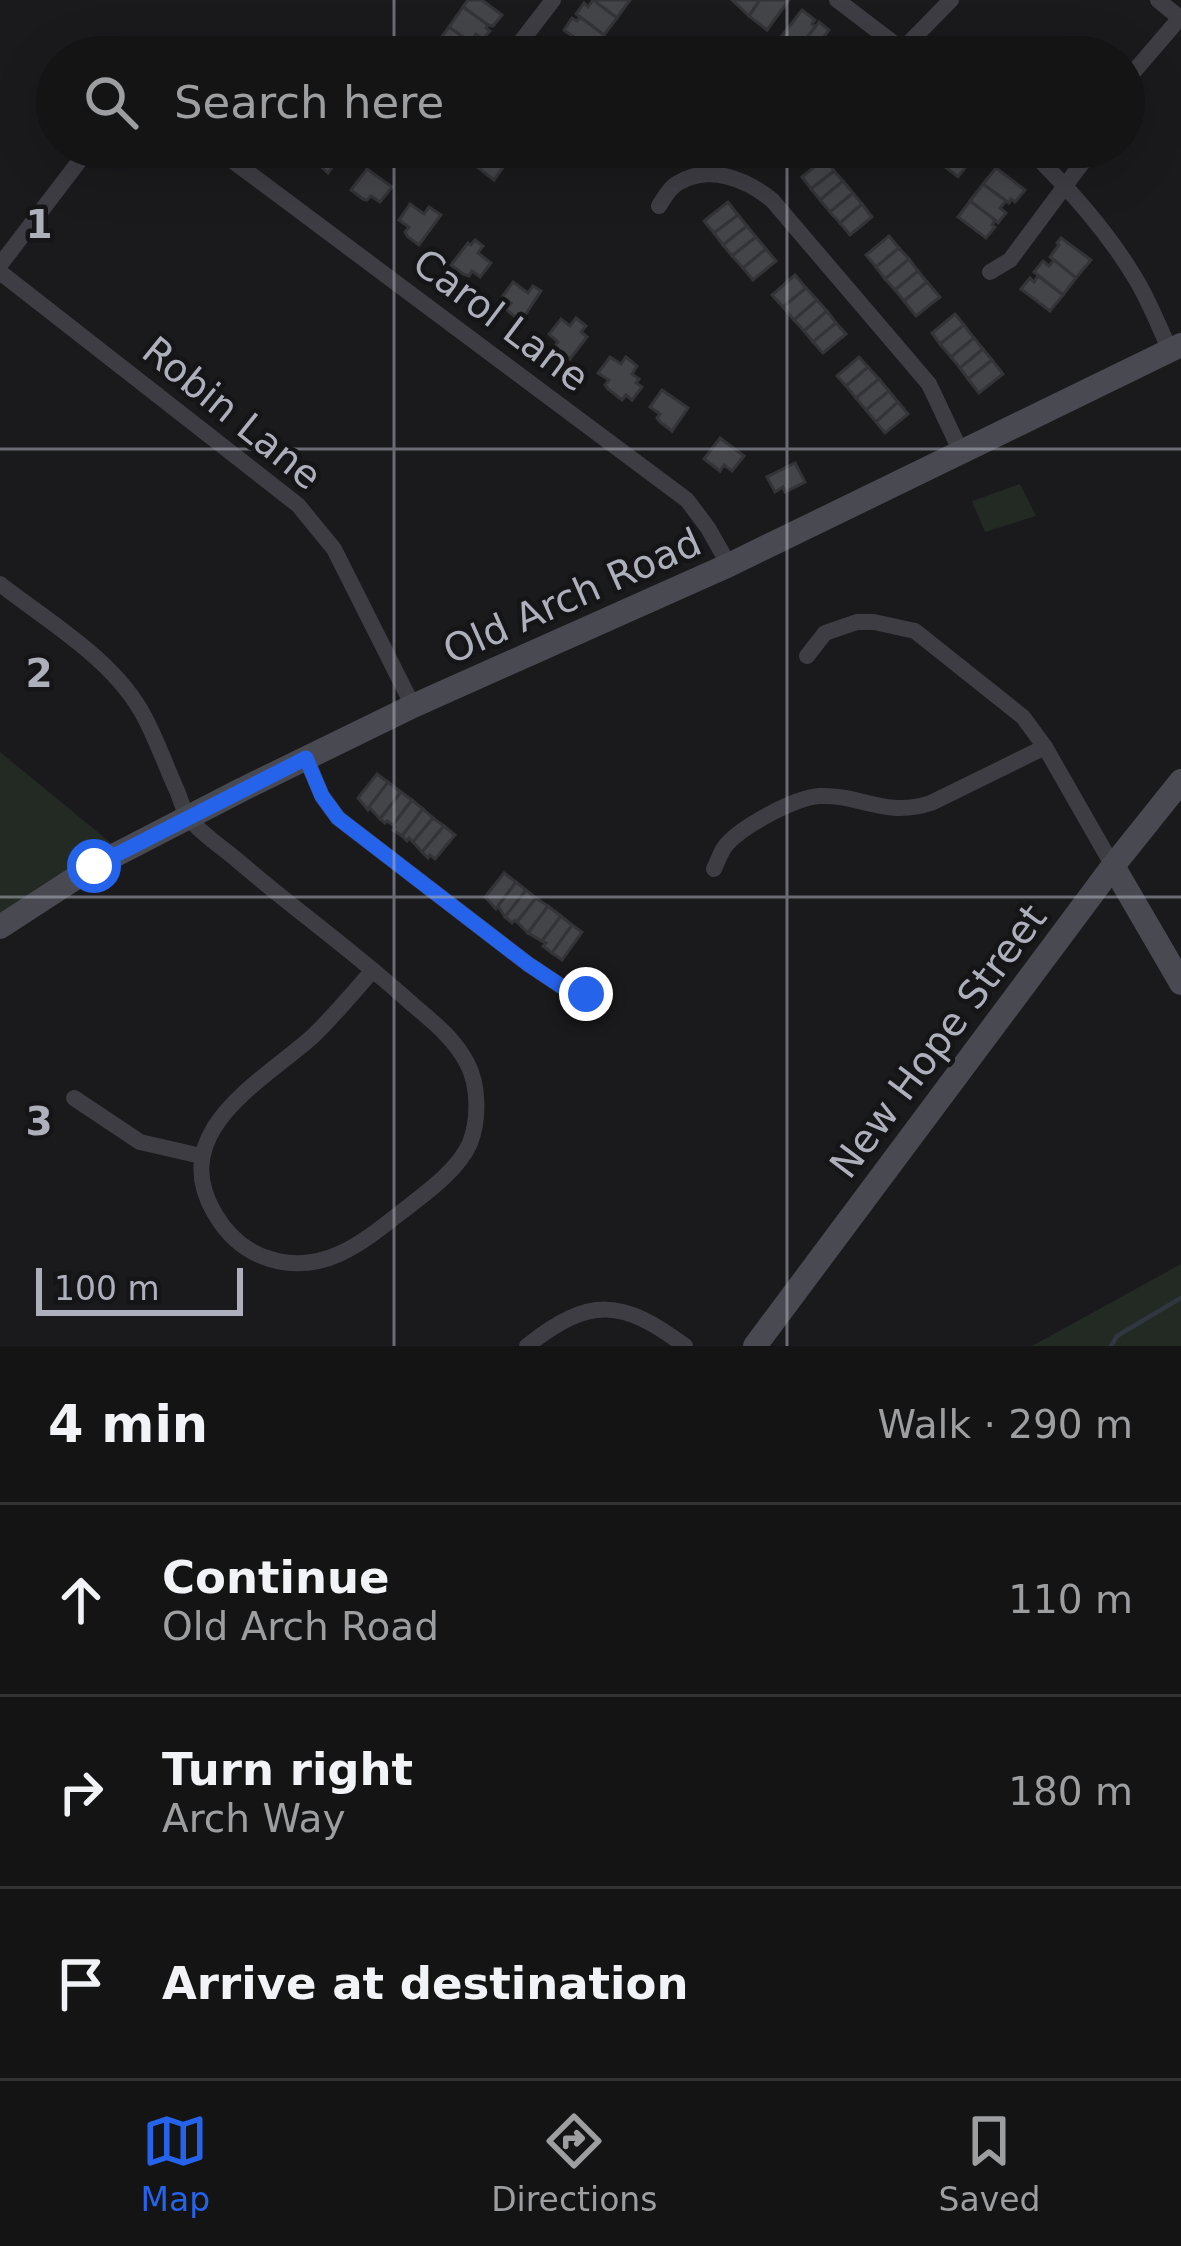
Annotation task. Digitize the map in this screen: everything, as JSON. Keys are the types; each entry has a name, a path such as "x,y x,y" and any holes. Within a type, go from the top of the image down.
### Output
{"street":[{"path":"525,36 553,0"},
{"path":"837,0 885,36"},
{"path":"921,36 951,0"},
{"path":"1145,58 1180,19 1158,0"},
{"path":"0,269 75,168"},
{"name":"Carol Lane","path":"242,168 687,500 729,565"},
{"path":"1048,168 1109,238 1175,348"},
{"path":"990,272 1010,260 1078,168"},
{"path":"659,206 673,184 701,173 727,176 772,200 929,384 961,452"},
{"name":"Robin Lane","path":"0,269 298,506 334,549 413,706"},
{"name":"Old Arch Road","path":"0,927 94,866 306,758 729,565 1175,348"},
{"path":"0,584 96,657 128,691 145,716 188,817 260,880 373,970 442,1029 470,1067 476,1094 474,1127 461,1158 407,1208 347,1252 303,1264 268,1258 231,1236 204,1194 201,1156 205,1142 226,1111 317,1032 373,970"},
{"path":"807,656 825,632 857,622 915,631 1023,717 1045,746 1181,983"},
{"path":"715,869 724,846 792,804 818,796 910,809 1045,746"},
{"path":"306,758 322,796 338,818 528,964 561,986 586,994"},
{"name":"New Hope Street","path":"755,1346 1181,781"},
{"path":"74,1098 140,1142 201,1156"},
{"path":"527,1346 574,1314 612,1309 648,1320 685,1346"}],"shaded area":[{"path":"1020,484 1036,516 985,532 972,501"},
{"path":"0,752 122,852 0,927"},
{"path":"1181,1264 1181,1346 1032,1346"}],"building":[{"path":"468,0 482,0 502,15 493,26 488,25 463,7"},
{"path":"593,0 630,0 617,18"},
{"path":"593,0 617,18 604,35 576,14"},
{"path":"732,0 760,0 749,16"},
{"path":"760,0 789,0 767,30 749,16"},
{"path":"463,7 490,31 486,36 462,36 449,27"},
{"path":"802,10 815,20 809,36 782,36"},
{"path":"580,17 604,35 572,36 564,30 572,18"},
{"path":"819,22 829,30 825,36 808,36"},
{"path":"479,168 503,168 494,180"},
{"path":"813,168 834,171 811,189 802,177"},
{"path":"996,168 1025,190 1015,202 1011,199 1009,203 983,184"},
{"path":"367,169 392,187 380,202 371,196 363,199 351,190"},
{"path":"834,171 843,181 820,200 811,189"},
{"path":"843,181 853,193 830,212 820,200"},
{"path":"983,184 1006,201 1000,208 1006,213 998,223 970,201"},
{"path":"853,193 862,204 840,223 830,212"},
{"path":"970,201 995,220 986,238 958,217"},
{"path":"728,202 738,215 714,233 704,221"},
{"path":"410,204 424,214 429,207 441,215 419,245 399,220"},
{"path":"862,204 872,217 850,235 840,223"},
{"path":"738,215 747,226 723,245 714,233"},
{"path":"747,226 756,237 732,256 723,245"},
{"path":"889,236 899,248 876,267 866,255"},
{"path":"756,237 766,249 743,268 732,256"},
{"path":"1061,238 1091,260 1076,278 1050,257"},
{"path":"475,240 483,246 478,253 491,263 480,277 472,271 469,276 463,274 451,265"},
{"path":"899,248 909,259 885,279 876,267"},
{"path":"766,249 776,261 753,280 743,268"},
{"path":"909,259 918,271 895,290 885,279"},
{"path":"1054,260 1076,278 1063,295 1034,272 1043,261 1049,266"},
{"path":"918,271 927,282 904,301 895,290"},
{"path":"795,275 806,288 783,307 772,295"},
{"path":"1038,276 1063,295 1050,311 1021,289"},
{"path":"513,282 528,293 533,286 541,291 521,321 506,309 511,303 502,297"},
{"path":"927,282 940,297 916,316 904,301"},
{"path":"806,288 817,300 794,320 783,307"},
{"path":"817,300 827,311 804,331 794,320"},
{"path":"827,311 836,323 813,342 804,331"},
{"path":"955,314 964,325 940,344 932,333"},
{"path":"576,318 586,326 581,332 587,337 570,359 549,334 561,319 570,326"},
{"path":"836,323 846,334 823,353 813,342"},
{"path":"964,325 974,338 951,357 940,344"},
{"path":"974,338 983,349 960,368 951,357"},
{"path":"983,349 992,360 968,379 960,368"},
{"path":"610,357 621,364 626,357 637,366 632,374 642,387 632,400 626,395 622,400 608,389 609,380 598,373"},
{"path":"859,357 868,367 846,386 837,376"},
{"path":"992,360 1003,374 979,393 968,379"},
{"path":"868,367 879,379 856,398 846,386"},
{"path":"879,379 889,391 866,410 856,398"},
{"path":"662,390 688,408 672,431 650,407"},
{"path":"889,391 898,402 876,422 866,410"},
{"path":"898,402 908,414 885,433 876,422"},
{"path":"720,438 744,456 732,471 724,465 720,471 704,459"},
{"path":"795,463 805,482 775,492 767,477"},
{"path":"377,774 388,782 368,810 358,798"},
{"path":"388,782 401,792 380,819 369,807"},
{"path":"401,792 412,800 393,825 385,823 380,819"},
{"path":"412,800 423,809 402,836 393,825"},
{"path":"423,809 433,818 413,842 407,841 402,836"},
{"path":"433,818 444,826 422,852 413,842"},
{"path":"444,826 455,835 435,859 428,858 422,852"},
{"path":"504,873 516,882 496,909 485,897"},
{"path":"516,882 526,890 505,917 498,906"},
{"path":"526,890 536,898 512,923 505,917"},
{"path":"536,898 548,906 528,933 517,922"},
{"path":"548,906 561,916 542,941 528,933"},
{"path":"561,916 572,925 552,953 542,941"},
{"path":"572,925 582,932 562,960 552,953"}],"waterway":[{"path":"1111,1346 1117,1336 1181,1298"}],"route":[{"path":"94,866 306,758 322,796 338,818 528,964 561,986 586,994"}]}
